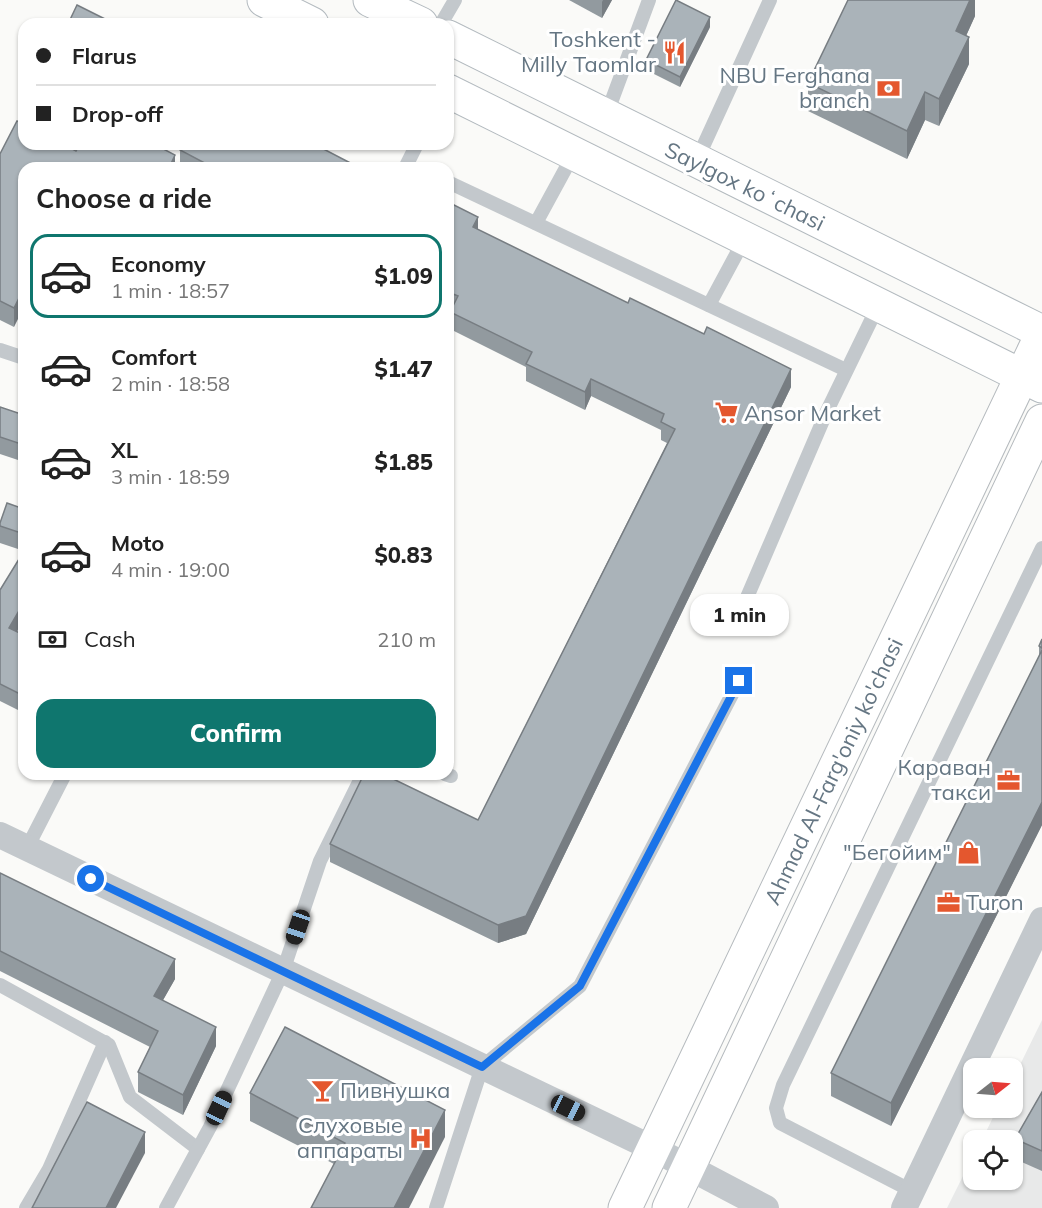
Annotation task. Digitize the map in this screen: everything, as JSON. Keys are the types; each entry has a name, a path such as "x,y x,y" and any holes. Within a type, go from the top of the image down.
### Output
{"main road":[{"path":"264,0 300,18"},
{"path":"370,0 408,18"},
{"name":"Saylgox koʻchasi","path":"454,40 1042,333"},
{"path":"454,94 1031,382"},
{"name":"Ahmad Al-Farg'oniy ko'chasi","path":"625,1208 1031,382 1042,333"},
{"name":"Ahmad Al-Farg'oniy ko'chasi","path":"669,1208 1042,421"}],"street":[{"path":"0,835 654,1149 766,1208"},
{"path":"908,1199 1042,920"}],"lane":[{"path":"444,18 455,0"},
{"path":"605,117 649,0"},
{"path":"696,162 770,0"},
{"path":"536,223 573,155"},
{"path":"454,185 846,370"},
{"path":"709,305 744,240"},
{"path":"745,602 846,370 878,306"},
{"path":"0,350 18,356"},
{"path":"908,1199 780,1123 776,1108 783,1085 1042,548"},
{"path":"436,1208 482,1067 580,986 739,681"},
{"path":"27,848 61,780"},
{"path":"166,1208 198,1149 283,971 320,861 360,780"},
{"path":"0,985 109,1045 130,1097 198,1149"},
{"path":"26,1208 49,1169 105,1042"}],"shaded area":[{"path":"1042,1020 1042,1208 947,1208 963,1176 963,1190 1023,1190 1023,1130 987,1130 993,1118 1023,1118 1023,1059"}],"building":[{"path":"676,0 710,17 680,77 646,60"},
{"name":"NBU Ferghana branch","path":"848,0 970,0 956,31 969,37 939,99 925,92 907,131 808,83"},
{"path":"77,5 103,18 71,18"},
{"path":"17,121 18,150 165,150 175,155 172,162 18,162 18,300 14,308 0,301 0,154"},
{"path":"180,150 326,150 348,162 203,162"},
{"path":"454,205 478,217 473,227 628,303 630,298 704,334 707,327 791,369 526,916 498,925 330,844 361,780 395,780 478,820 675,429 661,422 664,414 591,379 585,392 526,364 532,352 454,314 454,304 458,296 454,294"},
{"path":"0,407 18,413 18,443 0,437"},
{"path":"7,503 18,507 18,532 0,526"},
{"path":"18,561 18,612 9,628 18,632 18,693 0,684 0,590"},
{"path":"1042,650 1042,802 891,1103 831,1073"},
{"path":"0,873 175,959 154,996 216,1027 183,1095 138,1072 158,1031 0,951"},
{"path":"285,1027 445,1110 394,1208 311,1208 345,1143 250,1093"},
{"path":"1042,1092 1042,1151 1023,1143 1023,1130 1020,1130"},
{"path":"87,1102 145,1132 106,1208 32,1208"}],"place":[{"name":"Toshkent - Milly Taomlar","path":"674,52"},
{"name":"NBU Ferghana branch","path":"888,88"},
{"name":"Ansor Market","path":"726,413"},
{"name":"Караван такси","path":"1009,780"},
{"name":"\"Бегойим\"","path":"969,852"},
{"name":"Turon","path":"948,902"},
{"name":"Пивнушка","path":"322,1090"},
{"name":"Слуховые аппараты","path":"421,1138"}],"route":[{"path":"91,879 482,1067 580,986 739,681"}]}
